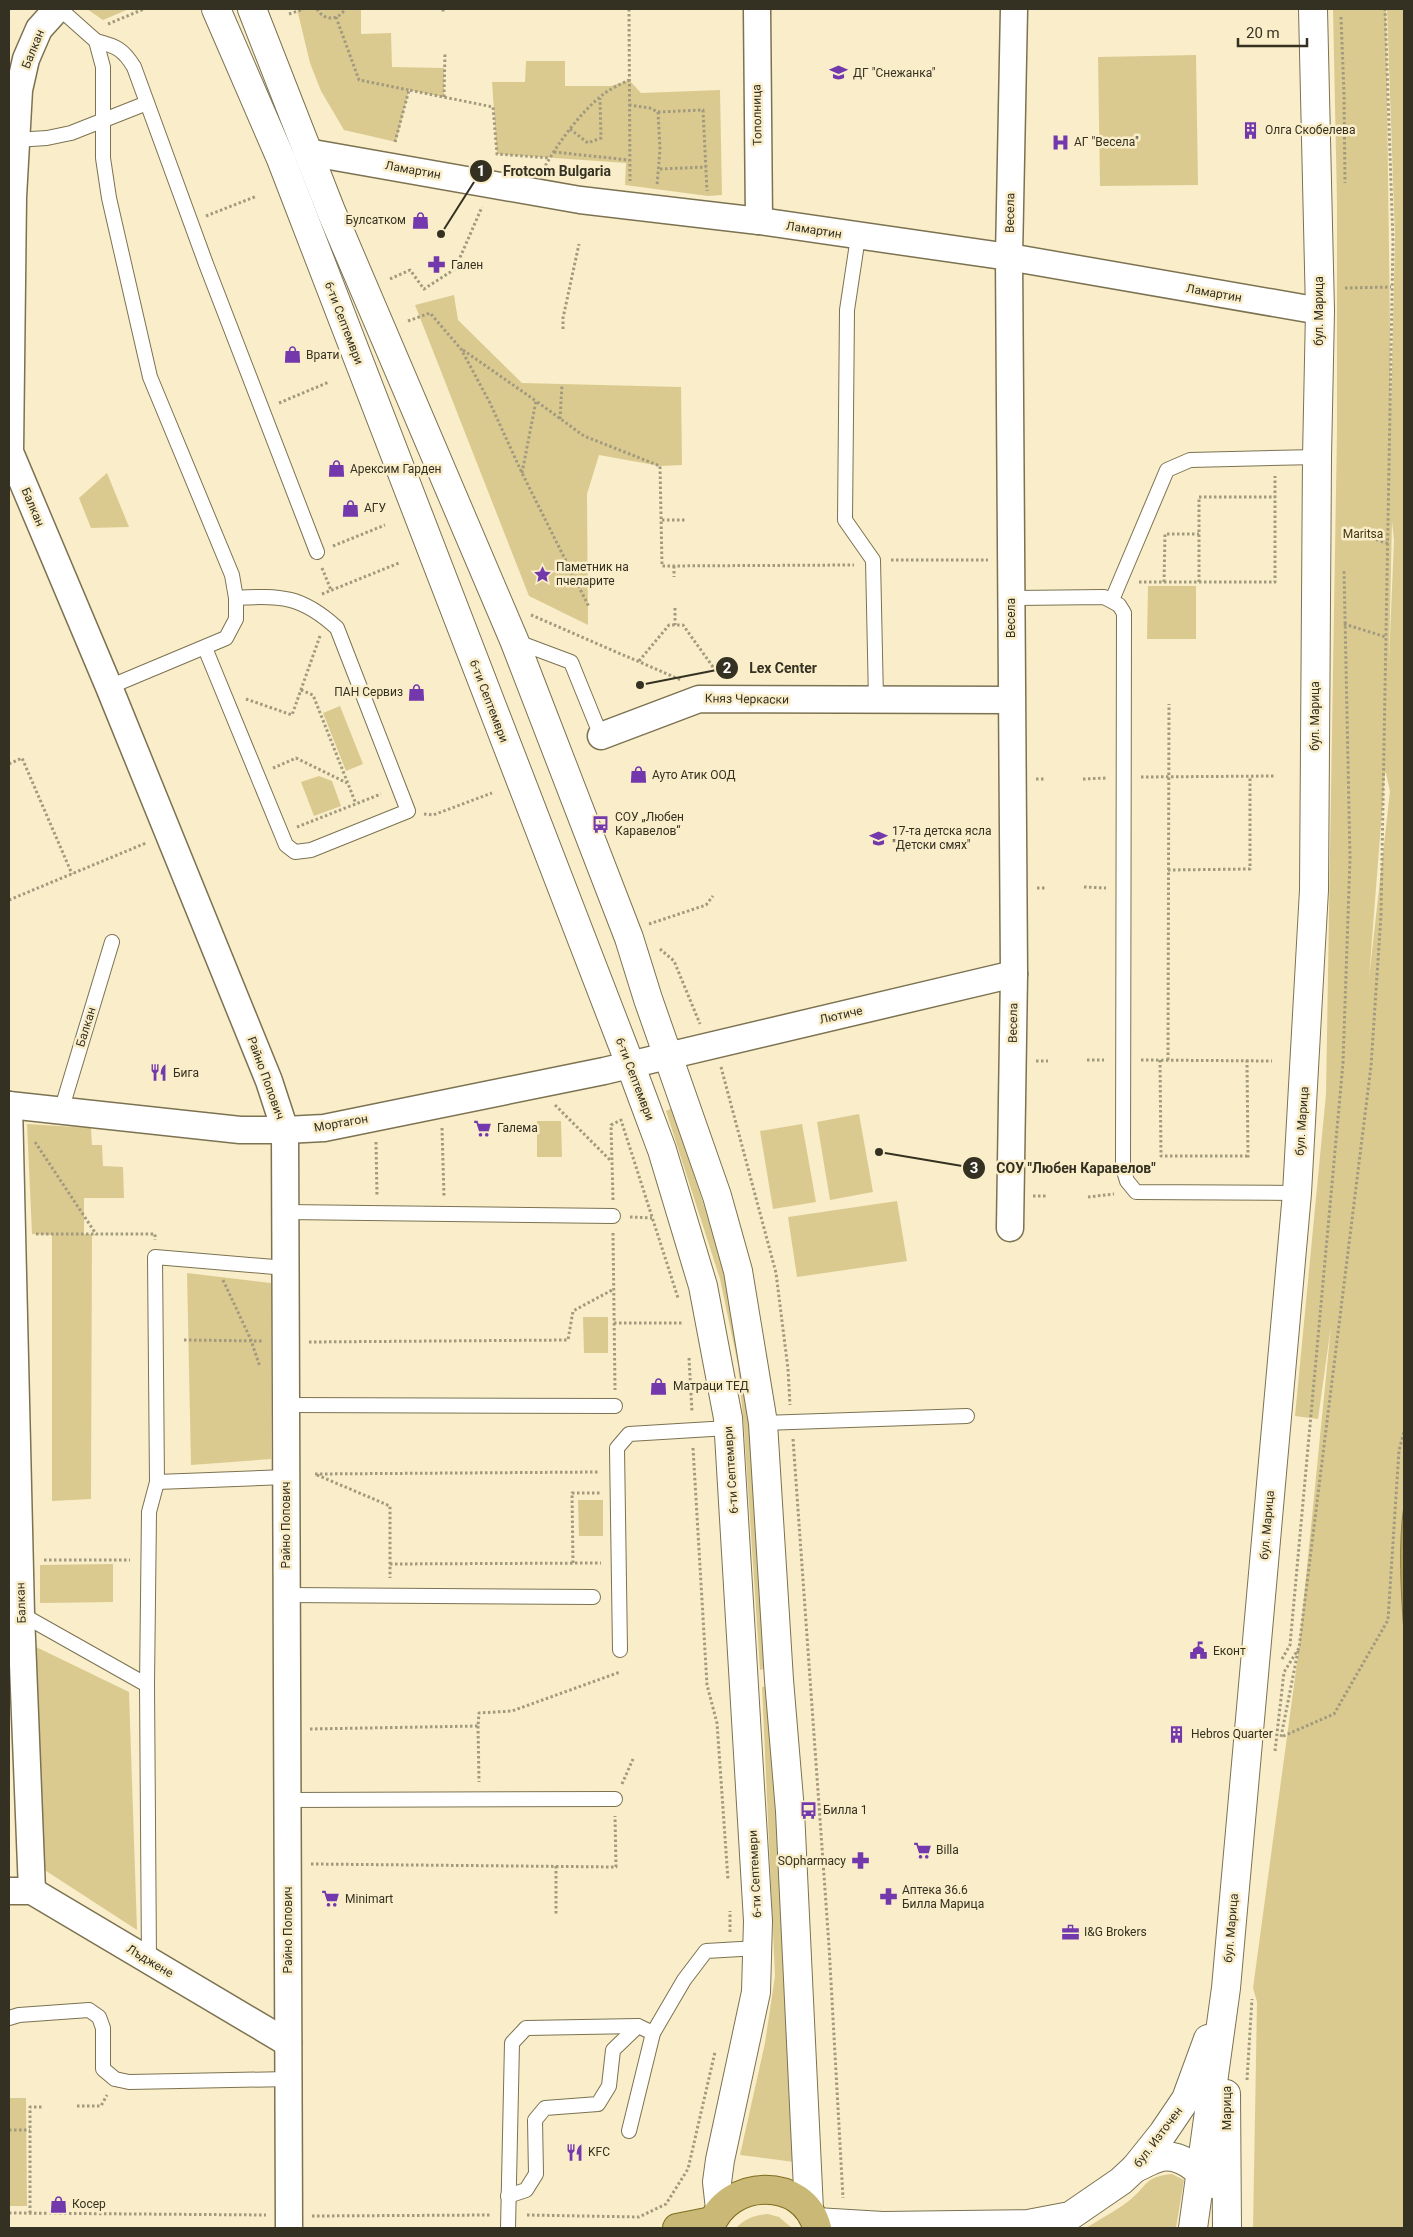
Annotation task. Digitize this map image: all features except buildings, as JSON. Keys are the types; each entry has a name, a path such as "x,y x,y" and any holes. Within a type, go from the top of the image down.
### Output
{"main road":[{"name":"6-ти Септември","path":"216,9 281,160 630,1064 662,1150 702,1286 728,1428 745,1682 758,1948 756,1992 720,2160 714,2219"},
{"path":"252,9 307,152 514,640 629,938 648,999 717,1196 738,1271 763,1423 779,1680 790,1810 814,2220"},
{"name":"бул. Марица","path":"1193,2228 1202,2174 1226,1988 1297,1193 1314,890 1320,312 1313,9"},
{"name":"бул. Източен","path":"814,2220 883,2226 1028,2224 1070,2216 1120,2181 1135,2168 1163,2133 1186,2099 1226,1988"},
{"name":"Марица","path":"1226,1988 1226,2228"},
{"path":"1135,2168 1161,2157 1174,2157 1186,2161 1227,2198"},
{"path":"677,2228 714,2219 735,2196 754,2189 775,2190 793,2197 814,2220"}],"street":[{"name":"Балкан","path":"58,9 39,29 14,89 15,140 9,452 109,687 169,838"},
{"name":"Тополница","path":"756,9 758,222"},
{"name":"Весела","path":"1010,1228 1014,974 1009,258 1014,9"},
{"name":"Ламартин","path":"307,152 391,165 580,200 707,215 1009,258 1320,312"},
{"name":"Княз Черкаски","path":"601,736 699,699 1011,700"},
{"name":"Райно Попович","path":"169,838 269,1081 285,1130 289,2222"},
{"name":"Лютиче","path":"668,1055 1014,974"},
{"name":"Мортагон","path":"9,1105 240,1130 324,1128 534,1085 668,1055"},
{"name":"Балкан","path":"9,1105 20,1560 15,1611 20,1891"},
{"name":"Лъджене","path":"20,1891 149,1960 288,2043"}],"lane":[{"path":"58,9 91,37 125,52 134,67 190,222 317,552"},
{"path":"91,37 102,66 103,158 110,198 150,377 232,575 236,598 236,619 226,638 109,687"},
{"path":"15,140 47,138 71,133 147,103"},
{"path":"858,237 847,310 845,520 873,562 876,700"},
{"path":"1112,600 1168,470 1190,460 1317,457"},
{"path":"205,648 281,834 286,845 294,852 311,850 408,811 337,628 304,603 271,596 236,598"},
{"path":"1011,598 1104,597 1119,605 1124,614 1125,1060 1123,1168 1127,1181 1136,1192 1297,1193"},
{"name":"Княз Черкаски","path":"514,640 571,662 601,736"},
{"name":"Балкан","path":"61,1111 112,942"},
{"path":"286,1212 613,1216"},
{"path":"149,1960 147,1685 149,1512 157,1482 155,1256 286,1268"},
{"path":"286,1405 615,1406"},
{"path":"763,1423 967,1416"},
{"path":"620,1650 617,1448 629,1434 728,1428"},
{"path":"157,1482 286,1469"},
{"path":"287,1595 593,1597"},
{"path":"15,1611 147,1685"},
{"path":"288,1800 615,1799"},
{"path":"629,2131 653,2033 684,1980 706,1951 758,1948"},
{"path":"9,2018 19,2015 89,2010 99,2017 103,2028 103,2069 115,2079 129,2082 289,2079"},
{"path":"508,2222 512,2043 526,2028 638,2026 653,2033"},
{"path":"508,2196 526,2190 536,2174 535,2120 545,2108 598,2104 608,2086 613,2050 638,2026"}],"path":[{"path":"91,37 144,9"},
{"path":"289,14 304,9"},
{"path":"316,9 323,16 336,17 345,9"},
{"path":"629,9 630,160 640,207"},
{"path":"1385,9 1392,241 1389,544 1381,915 1371,1066 1299,1648 1282,1737 1334,1714 1388,1620 1399,1450 1404,1432"},
{"path":"336,17 360,80 493,108 497,154 550,158"},
{"path":"444,98 445,52"},
{"path":"532,191 550,158 570,129 600,98 629,80"},
{"path":"391,165 409,90"},
{"path":"570,129 588,143 601,138 600,98"},
{"path":"629,105 650,108 658,112 703,110 707,215"},
{"path":"640,207 660,169 658,112"},
{"path":"554,152 630,160"},
{"path":"660,169 706,167"},
{"path":"390,279 410,270 424,288 455,269 492,184"},
{"path":"190,222 257,196"},
{"path":"563,329 579,244"},
{"path":"1345,288 1391,287"},
{"path":"408,320 430,313 461,349 490,403 522,473 589,607"},
{"path":"461,349 584,436 660,466 662,566 1011,560"},
{"path":"262,410 329,382"},
{"path":"560,420 562,385"},
{"path":"522,473 536,401"},
{"path":"1120,582 1275,582 1276,458"},
{"path":"1199,582 1200,497 1275,497"},
{"path":"662,520 685,520"},
{"path":"331,590 317,552 384,524"},
{"path":"1343,528 1389,544"},
{"path":"1164,582 1165,534 1199,534"},
{"path":"304,603 331,590 399,563"},
{"path":"674,566 674,577"},
{"path":"675,608 675,625"},
{"path":"523,611 682,680 691,702"},
{"path":"222,691 292,716 323,628 321,614"},
{"path":"639,661 669,624 683,625 719,675"},
{"path":"1344,624 1386,637"},
{"path":"301,690 312,694 356,804"},
{"path":"1168,1060 1169,704"},
{"path":"9,764 22,758 72,874"},
{"path":"257,774 296,758 348,783"},
{"path":"1168,870 1250,869 1250,776"},
{"path":"1124,778 1275,776"},
{"path":"281,834 398,787"},
{"path":"408,811 433,815 492,793"},
{"path":"9,900 169,838"},
{"path":"648,924 706,905 713,896"},
{"path":"1125,1060 1272,1061"},
{"path":"1160,1060 1161,1156 1248,1158 1247,1060"},
{"path":"534,1085 612,1161"},
{"path":"441,1104 444,1213"},
{"path":"376,1117 377,1212"},
{"path":"615,1406 611,1124 621,1120 679,1303"},
{"path":"9,1130 34,1141 96,1234"},
{"path":"11,1234 155,1234 155,1256"},
{"path":"214,1262 251,1340 261,1372"},
{"path":"184,1340 286,1342 568,1340 573,1311 614,1289"},
{"path":"682,1313 688,1332"},
{"path":"614,1324 685,1322"},
{"path":"689,1351 707,1685 718,1723 728,1881"},
{"path":"286,1469 315,1474 618,1472"},
{"path":"315,1474 390,1506 390,1596"},
{"path":"573,1563 572,1494 618,1492"},
{"path":"20,1560 149,1560"},
{"path":"390,1564 619,1562"},
{"path":"1274,1758 1284,1672 1299,1648"},
{"path":"479,1800 479,1713 512,1711 620,1672"},
{"path":"287,1729 478,1726"},
{"path":"288,1864 616,1867 615,1799 633,1759"},
{"path":"556,1866 556,1915"},
{"path":"730,1910 730,1950"},
{"path":"9,2213 289,2222 508,2222 639,2217 666,2204 688,2169 716,2049"},
{"path":"77,2106 94,2106"},
{"path":"30,2213 30,2107 44,2107"},
{"path":"9,2130 30,2130"}],"green space":[{"path":"87,9 129,9 103,20"},
{"path":"297,9 374,9 361,10 361,34 391,33 392,67 444,68 444,97 409,90 396,142 344,130 321,91 310,63"},
{"name":"Maritsa","path":"1333,9 1386,9 1391,411 1395,238 1387,9 1404,9 1404,1505 1401,1585 1404,1633 1404,2228 1253,2228 1257,2002 1253,1988 1299,1648 1331,1326 1318,1419 1295,1416 1326,1094 1337,430 1337,203","holes":["1392,521 1394,540 1389,661","1385,773 1390,791 1369,978"]},
{"path":"1196,55 1198,185 1100,186 1098,57"},
{"path":"526,61 565,61 565,86 611,86 629,80 641,93 720,90 722,195 708,196 625,185 626,163 497,154 492,82 525,82"},
{"path":"454,295 458,320 522,383 681,387 682,465 660,466 599,455 587,494 588,625 529,596 415,305"},
{"path":"107,473 129,527 91,528 79,498"},
{"path":"1148,586 1196,586 1196,639 1147,639"},
{"path":"340,706 363,764 346,771 323,713"},
{"path":"319,776 332,781 341,806 314,816 301,782"},
{"path":"672,1108 728,1279 752,1425 764,1669 760,1670 738,1365 720,1279 666,1111"},
{"path":"859,1114 873,1192 830,1200 817,1122"},
{"path":"537,1121 561,1121 562,1157 537,1157"},
{"path":"27,1124 91,1128 92,1145 102,1145 103,1166 123,1167 124,1198 84,1198 84,1234 92,1234 91,1499 52,1501 52,1235 32,1234"},
{"path":"802,1124 816,1202 773,1209 760,1131"},
{"path":"897,1201 907,1261 797,1277 788,1217"},
{"path":"187,1273 271,1283 271,1459 191,1465"},
{"path":"583,1317 608,1317 608,1353 584,1353"},
{"path":"578,1500 603,1500 603,1536 579,1536"},
{"path":"113,1564 113,1602 40,1603 40,1565"},
{"path":"32,1645 129,1692 137,1930 40,1867"},
{"path":"769,1686 794,2162 740,2155 765,2043 775,1976 762,1687"},
{"path":"9,2098 26,2098 27,2206 9,2206"},
{"path":"1172,2174 1184,2180 1176,2228 1086,2228 1125,2204 1151,2179"},
{"path":"768,2214 779,2217 792,2228 736,2228 750,2218"}],"shaded area":[{"path":"1404,1505 1404,1633 1401,1552"}],"place":[{"name":"ДГ \"Снежанка\"","path":"839,73"},
{"name":"Олга Скобелева","path":"1251,130"},
{"name":"АГ \"Весела\"","path":"1060,142"},
{"name":"Булсатком","path":"420,220"},
{"name":"Frotcom Bulgaria","path":"441,234"},
{"name":"Гален","path":"437,265"},
{"name":"Врати","path":"292,355"},
{"name":"Арексим Гарден","path":"336,469"},
{"name":"АГУ","path":"350,508"},
{"name":"Паметник на пчеларите","path":"542,574"},
{"name":"Lex Center","path":"640,685"},
{"name":"ПАН Сервиз","path":"417,692"},
{"name":"Ауто Атик ООД","path":"638,775"},
{"name":"СОУ „Любен Каравелов“","path":"601,824"},
{"name":"17-та детска ясла \"Детски смях\"","path":"878,838"},
{"name":"Бига","path":"159,1073"},
{"name":"Галема","path":"483,1128"},
{"name":"СОУ \"Любен Каравелов\"","path":"879,1152"},
{"name":"Матраци ТЕД","path":"659,1386"},
{"name":"Еконт","path":"1199,1651"},
{"name":"Hebros Quarter","path":"1177,1734"},
{"name":"Билла 1","path":"809,1810"},
{"name":"Billa","path":"922,1850"},
{"name":"SOpharmacy","path":"860,1861"},
{"name":"Аптека 36.6 Билла Марица","path":"888,1897"},
{"name":"Minimart","path":"331,1899"},
{"name":"I&G Brokers","path":"1070,1932"},
{"name":"KFC","path":"574,2152"},
{"name":"Косер","path":"58,2204"}]}
